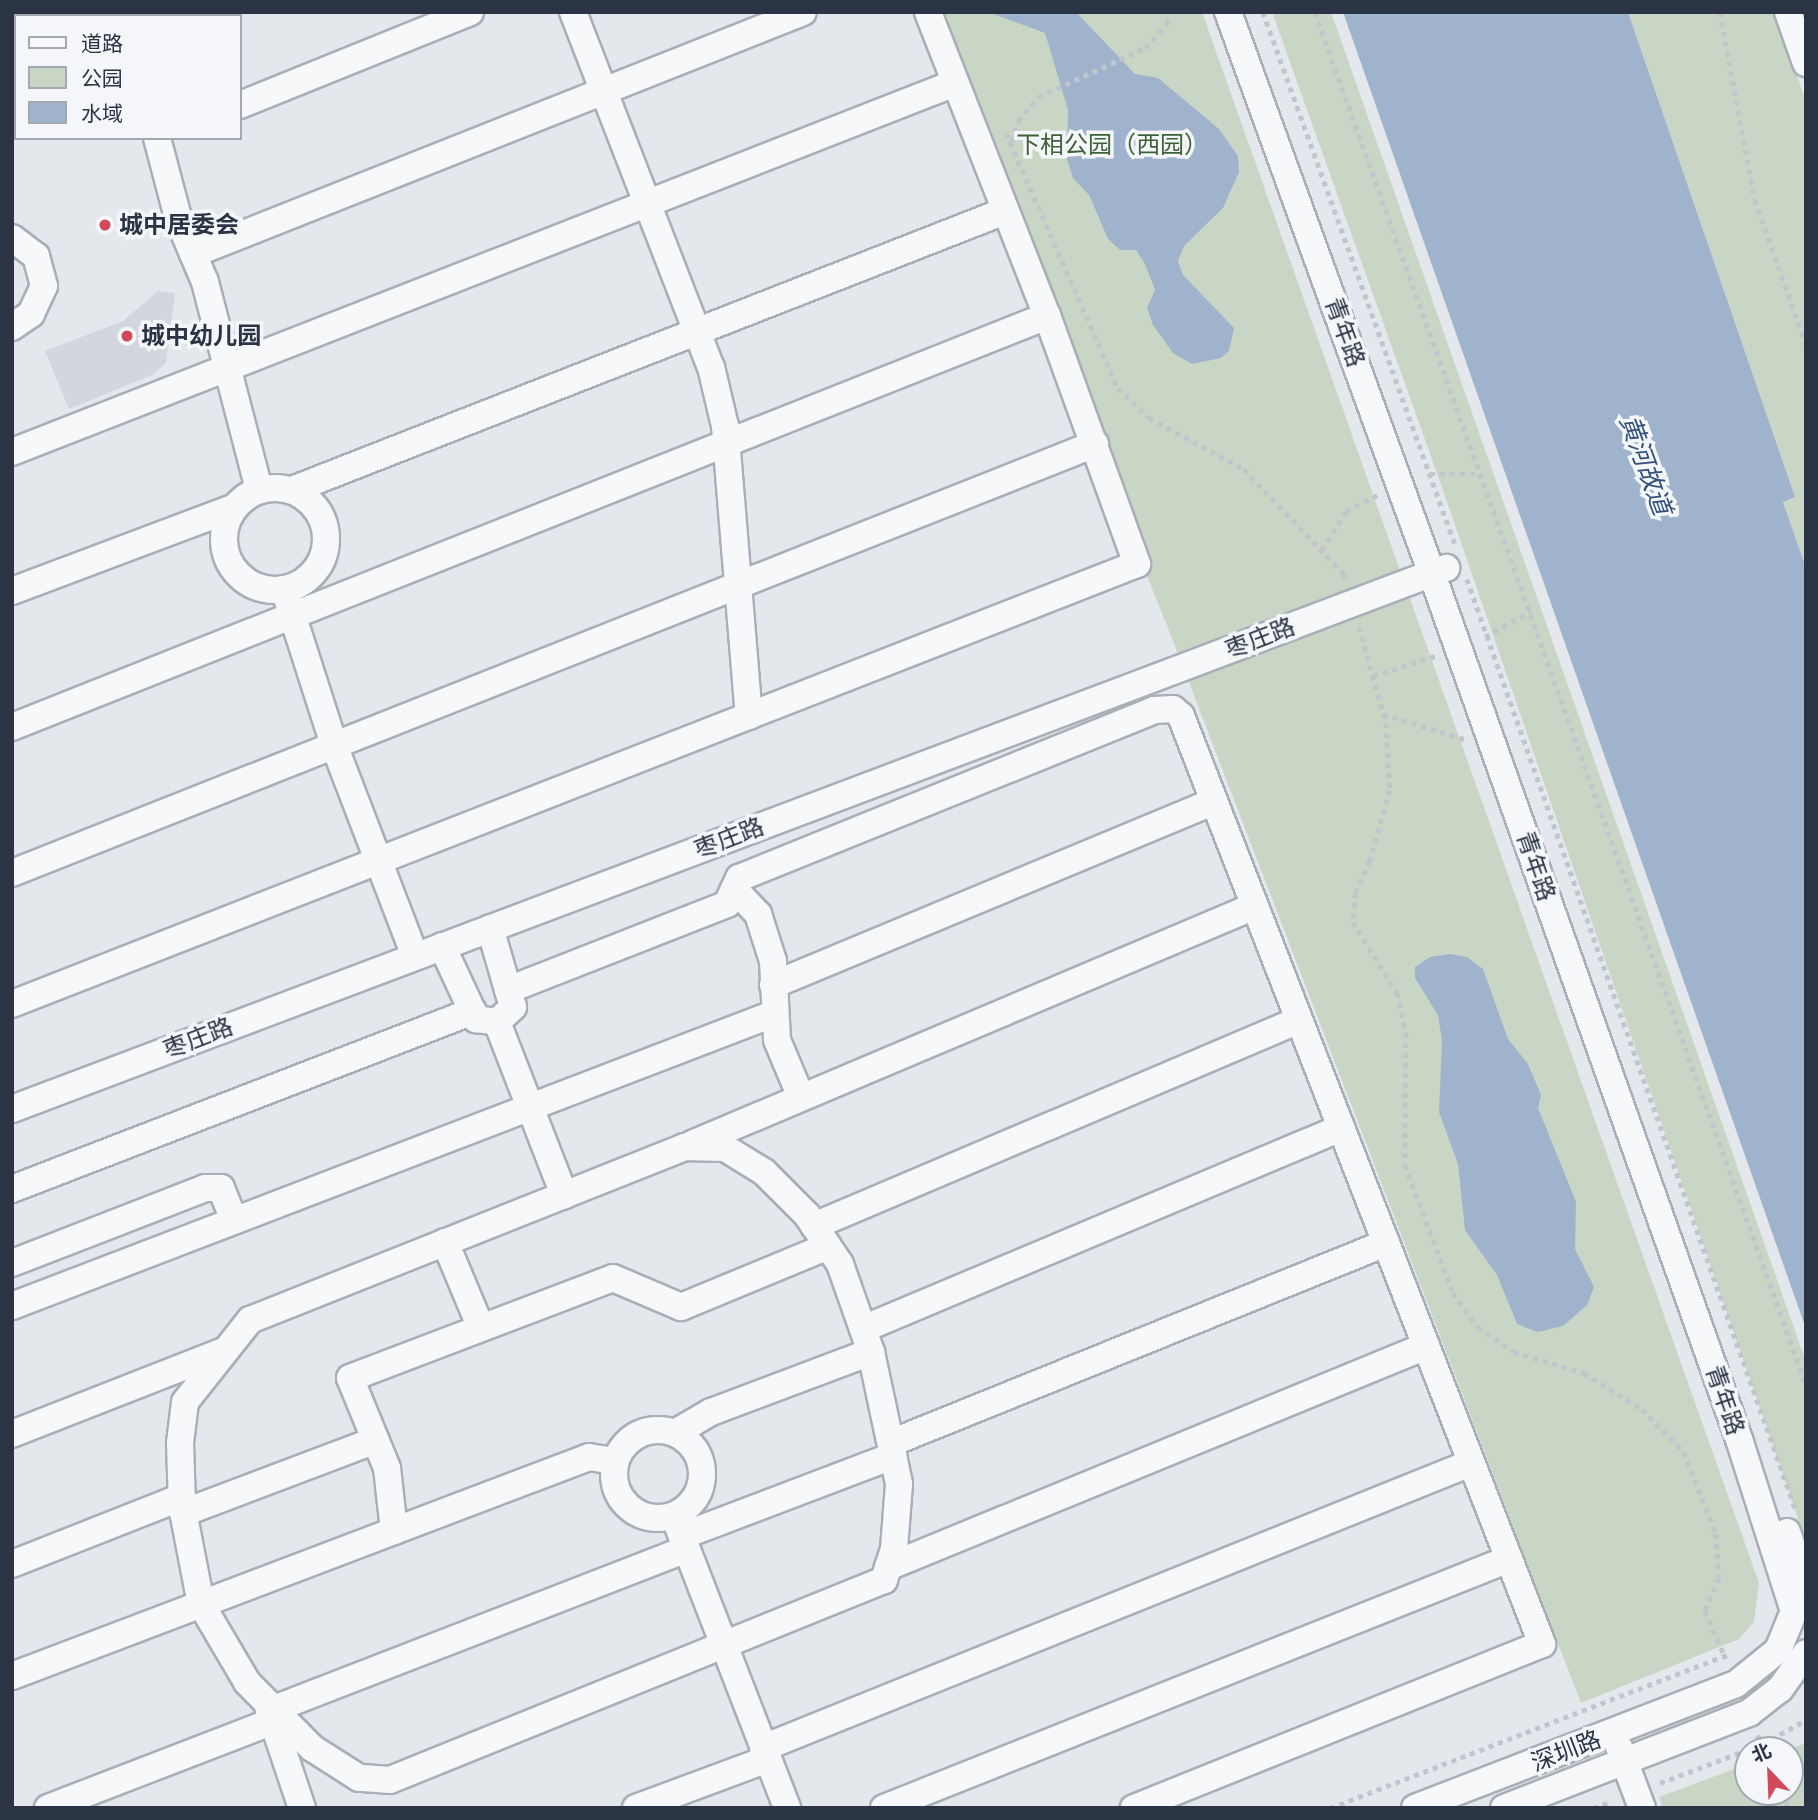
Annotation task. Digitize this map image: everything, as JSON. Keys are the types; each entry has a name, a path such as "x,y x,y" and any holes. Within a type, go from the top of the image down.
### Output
{"street":[{"path":"242,104 470,12"},
{"path":"573,12 710,367 727,443 749,716"},
{"path":"193,254 803,12"},
{"path":"13,1001 1137,564 1047,316 928,12"},
{"name":"青年路","path":"1228,12 1450,566 1794,1611 1778,1650 1727,1689"},
{"name":"青年路","path":"1244,12 1450,566 1806,1586"},
{"path":"1788,12 1806,63"},
{"path":"12,453 227,366 955,83"},
{"path":"158,140 179,221 193,254 227,366 259,490"},
{"path":"12,592 233,508 259,490 292,490 1006,211"},
{"path":"12,237 36,256 44,286 32,314 12,327"},
{"path":"12,727 1047,316"},
{"path":"12,873 1094,443"},
{"path":"233,508 223,540 236,573 250,584 284,589 314,571 326,540 317,509 292,490"},
{"name":"枣庄路","path":"12,1109 1450,566"},
{"path":"284,589 334,745 415,956"},
{"path":"508,990 727,904 739,877 1154,710 1173,709 1181,716 1542,1644 1134,1808"},
{"path":"773,985 1214,801"},
{"path":"734,889 758,914 773,961 773,1014 777,1040 801,1097"},
{"path":"684,1147 726,1148 764,1172 821,1236 840,1264 867,1340 899,1484 884,1580 390,1780 359,1778 312,1748 271,1711 247,1682 201,1604 183,1505 180,1443 185,1402 250,1320 684,1147 1255,906"},
{"path":"12,1189 513,1007 490,928"},
{"path":"442,946 485,1016 530,1108 564,1195"},
{"path":"12,1306 773,1014"},
{"path":"394,1531 387,1468 350,1378 613,1278 681,1307 821,1236 1299,1020"},
{"path":"681,1534 624,1502 613,1476 615,1461 622,1448 646,1431 675,1433 711,1412 867,1340 1341,1128"},
{"path":"12,1262 205,1188 220,1188 234,1221"},
{"path":"445,1242 481,1328"},
{"path":"48,1808 681,1534 892,1450 1386,1243"},
{"path":"888,1567 1426,1346"},
{"path":"12,1434 223,1352"},
{"path":"675,1433 697,1452 702,1480 689,1506 681,1534 787,1808"},
{"path":"12,1564 376,1440"},
{"path":"12,1675 589,1457 615,1461"},
{"path":"636,1808 1471,1463"},
{"path":"884,1808 1509,1559"},
{"path":"1741,1717 1780,1689 1806,1653"},
{"name":"深圳路","path":"1415,1808 1727,1689"},
{"path":"271,1711 302,1808"},
{"name":"深圳路","path":"1504,1808 1741,1717"},
{"path":"1614,1733 1639,1800"}],"path":[{"path":"1010,144 1018,121 1038,97 1133,55 1167,24 1167,12"},
{"path":"1263,12 1450,566 1797,1512"},
{"path":"1315,12 1806,1385"},
{"path":"1720,12 1755,200 1806,345"},
{"path":"1000,121 1118,388 1149,418 1244,469 1344,574 1383,714 1390,790 1370,861 1356,893 1353,922 1397,993 1406,1033 1405,1165 1453,1293 1478,1327 1514,1352 1584,1373 1643,1409 1684,1452 1716,1534 1719,1578 1705,1611 1724,1656 1727,1689"},
{"path":"1383,714 1440,734 1479,742"},
{"path":"1330,1808 1739,1650"},
{"path":"1741,1717 1756,1736"},
{"path":"1777,1736 1806,1720"},
{"path":"1593,1808 1639,1800 1734,1757"}],"shaded area":[{"name":"城中幼儿园","path":"158,291 175,293 166,363 152,375 69,409 45,351 123,321"}],"green space":[{"name":"下相公园（西园）","path":"919,12 1202,12 1759,1583 1754,1622 1739,1639 1581,1703 1170,633"},
{"path":"1272,12 1331,12 1806,1362 1806,1542 1437,473"},
{"path":"1628,12 1775,12 1806,102 1806,568 1783,502 1795,497"},
{"path":"1806,1743 1806,1808 1663,1808 1659,1797 1734,1769 1734,1806 1804,1806"}],"water":[{"path":"988,12 1076,12 1135,74 1158,78 1219,129 1238,156 1239,172 1223,208 1184,246 1178,261 1183,275 1234,328 1229,351 1221,358 1192,364 1173,353 1153,325 1147,308 1155,290 1145,264 1136,250 1120,250 1108,239 1089,195 1073,178 1067,159 1068,110 1045,33"},
{"name":"黄河故道","path":"1343,12 1628,12 1795,497 1783,502 1806,568 1806,1329"},
{"path":"1450,954 1467,957 1483,969 1508,1039 1528,1064 1541,1095 1538,1108 1576,1202 1575,1249 1594,1287 1587,1305 1563,1326 1538,1332 1517,1324 1497,1275 1465,1230 1458,1164 1439,1112 1442,1041 1438,1015 1415,978 1415,967 1430,957"}],"place":[{"name":"城中居委会","path":"105,225"},
{"name":"城中幼儿园","path":"127,336"}]}
